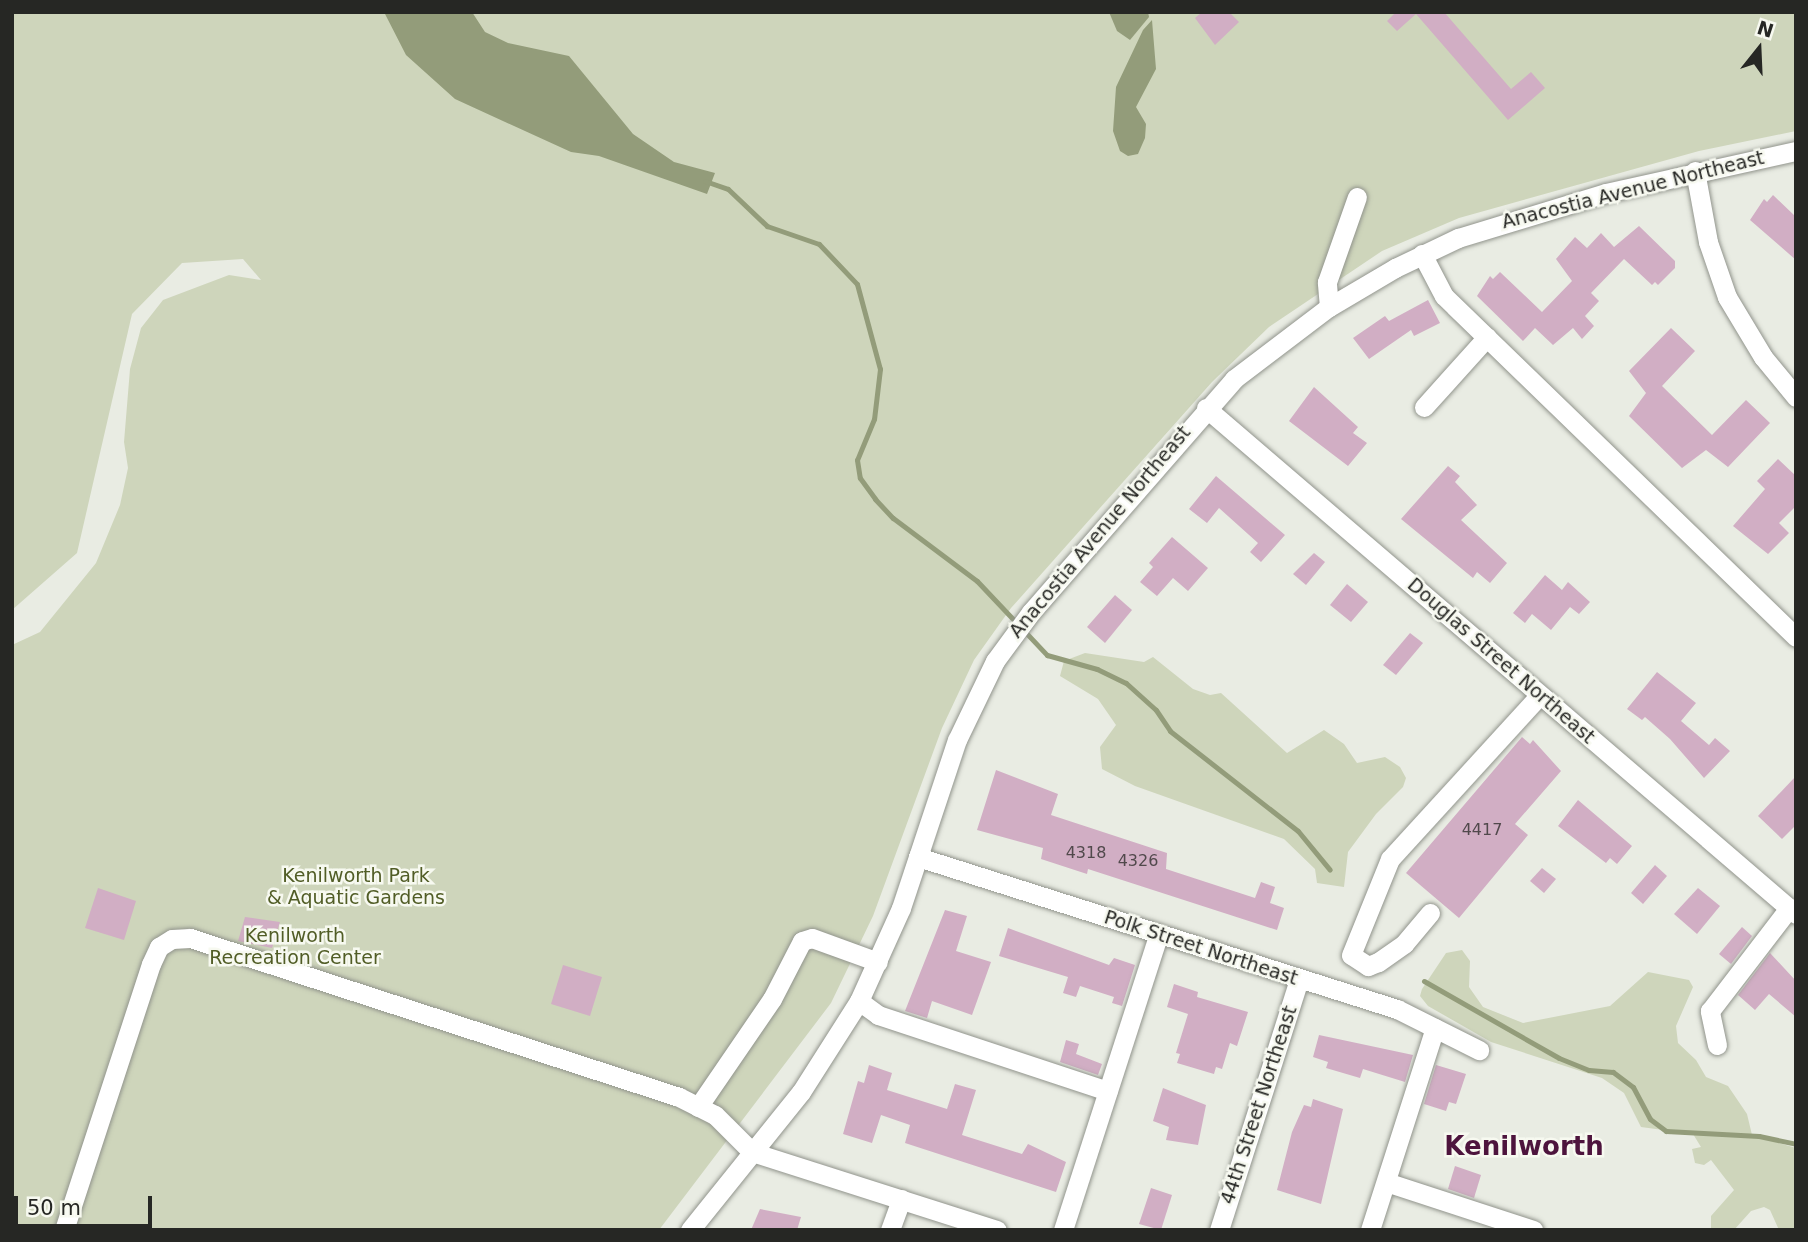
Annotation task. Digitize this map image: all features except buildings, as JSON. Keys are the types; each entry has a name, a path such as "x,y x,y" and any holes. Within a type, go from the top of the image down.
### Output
{"street":[{"name":"Anacostia Avenue Northeast","path":"690,1230 815,1072 859,1001 878,962 918,857 969,711 1012,635 1206,408 1254,362 1329,307 1422,254 1514,219 1695,171 1796,151"},
{"path":"1695,171 1708,242 1727,296 1763,357 1796,397"},
{"path":"1329,307 1327,282 1357,197"},
{"path":"1422,254 1444,296 1796,637"},
{"path":"1424,407 1487,337"},
{"name":"Douglas Street Northeast","path":"1206,408 1792,911"},
{"path":"1430,914 1404,944 1378,962 1368,966 1351,955 1390,859 1540,695"},
{"name":"Polk Street Northeast","path":"918,857 1397,1009 1479,1050"},
{"path":"1717,1045 1710,1011 1792,911"},
{"path":"1063,1230 1158,935"},
{"path":"64,1230 150,964 159,947 172,939 190,938 698,1107 715,1115 752,1152 997,1230"},
{"path":"698,1107 772,999 802,941 812,938 878,962"},
{"name":"44th Street Northeast","path":"1219,1230 1299,980"},
{"path":"859,1001 878,1015 1108,1091"},
{"path":"1370,1230 1435,1028"},
{"path":"1385,1182 1533,1230"},
{"path":"890,1230 901,1199"}],"green space":[{"name":"Kenilworth Park & Aquatic Gardens","path":"12,12 1796,12 1796,131 1699,151 1459,218 1382,251 1269,327 1212,382 1011,608 974,660 942,728 873,916 831,1003 659,1230 12,1230 12,645 40,632 96,563 120,505 128,468 124,442 130,369 141,328 163,300 229,275 261,280 243,259 182,263 132,314 77,553 12,610"},
{"path":"1085,653 1144,662 1153,657 1193,689 1210,695 1221,693 1287,753 1324,730 1344,744 1357,763 1385,757 1400,767 1406,778 1403,787 1376,814 1348,852 1344,887 1317,883 1315,869 1284,839 1135,786 1102,769 1100,747 1116,725 1098,699 1060,676 1064,661"},
{"path":"1462,950 1470,961 1469,987 1483,1007 1523,1023 1610,1006 1648,972 1689,980 1693,987 1676,1026 1678,1043 1696,1060 1706,1077 1728,1086 1747,1114 1752,1135 1796,1148 1796,1230 1779,1230 1770,1210 1764,1207 1751,1211 1734,1230 1711,1230 1711,1216 1734,1190 1711,1160 1704,1165 1695,1163 1692,1149 1701,1147 1693,1134 1641,1127 1624,1093 1602,1078 1491,1042 1428,1006 1420,996 1422,989 1446,953"}],"shaded area":[{"path":"384,12 472,12 485,32 508,43 569,56 633,134 674,162 715,173 707,194 599,156 571,152 455,99 406,55"},
{"path":"1109,12 1148,12 1149,17 1130,40 1117,31"},
{"path":"1152,20 1156,69 1136,107 1146,124 1145,138 1138,154 1128,156 1120,151 1113,131 1116,87 1143,30"}],"waterway":[{"path":"705,181 728,189 767,226 819,244 857,284 880,369 874,419 857,460 860,478 875,499 893,518 977,581 1047,655 1097,669 1126,683 1156,710 1170,731 1298,831 1330,870"},
{"path":"1424,981 1559,1058 1589,1070 1613,1072 1633,1087 1650,1119 1666,1131 1759,1136 1796,1144"}],"district":[{"name":"Kenilworth","path":"1524,1147"}],"park label":[{"name":"Kenilworth Recreation Center","path":"295,947"}]}
